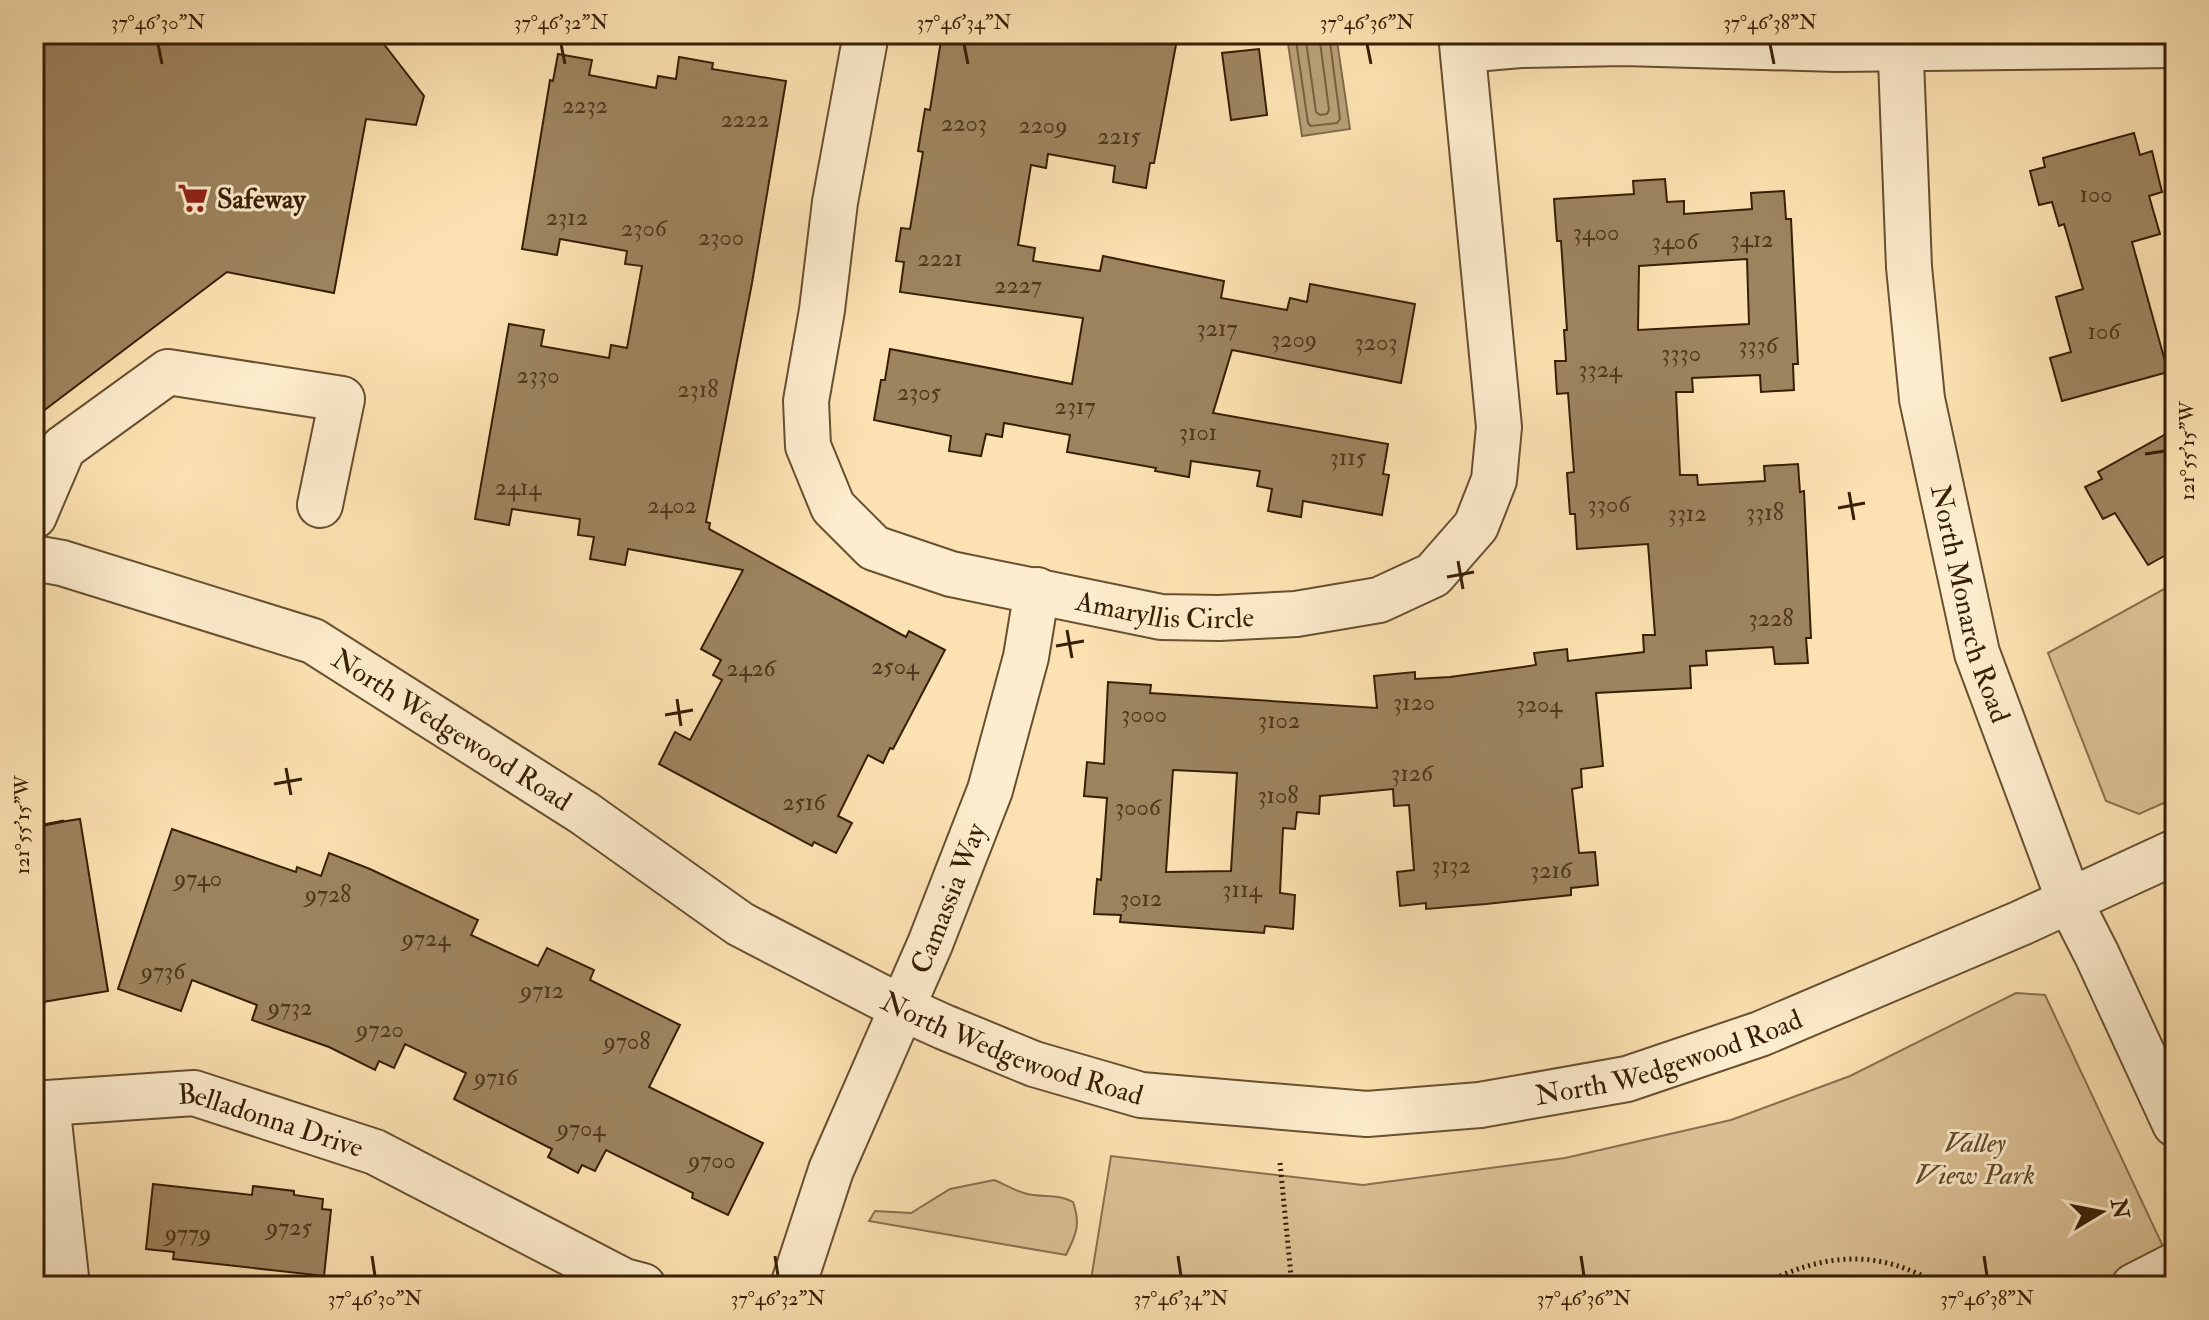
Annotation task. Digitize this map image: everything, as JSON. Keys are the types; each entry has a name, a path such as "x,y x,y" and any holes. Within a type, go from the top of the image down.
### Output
{"street":[{"name":"Amaryllis Circle","path":"866,34 835,202 822,310 806,401 808,446 833,507 874,548 951,574 1161,617 1219,618 1296,614 1379,600 1433,575 1476,526 1494,480 1499,427 1462,42"},
{"path":"1462,42 1837,49 1904,38 2004,49 2175,45"},
{"name":"North Monarch Road","path":"1904,38 1909,267 1922,399 1977,653 2069,900 2175,1124"},
{"path":"34,516 63,448 168,372 342,399 320,505"},
{"name":"North Wedgewood Road","path":"34,558 62,563 313,641 584,813 740,924 902,1008 1034,1064 1141,1095 1367,1114 1480,1105 1627,1079 1760,1034 2175,852"},
{"name":"Camassia Way","path":"793,1286 831,1170 902,1008 990,790 1026,657 1037,590"},
{"name":"Belladonna Drive","path":"67,1286 47,1103 194,1093 375,1152 624,1281 643,1286"},
{"path":"2134,1286 2175,1265"}],"path":[{"path":"1280,1163 1292,1286"},
{"path":"1758,1286 1805,1264 1832,1259 1892,1263 1918,1272 1942,1286"}],"green space":[{"path":"2175,583 2175,798 2139,814 2106,801 2048,653"},
{"name":"Valley View Park","path":"2016,993 2045,995 2175,1272 2175,1286 1090,1286 1111,1156 1363,1185 1565,1158 1731,1120 1850,1076"},
{"path":"994,1180 1024,1193 1060,1197 1073,1202 1076,1229 1066,1255 869,1221 875,1211 911,1213 950,1189"}],"water":[{"path":"1336,34 1350,129 1302,136 1287,37"}],"building":[{"name":"Safeway","path":"34,34 376,34 424,96 416,125 366,119 334,293 227,272 34,418"},
{"path":"942,34 1178,34 1154,163 1150,163 1146,188 1113,182 1115,166 1048,154 1046,168 1031,165 1018,245 1035,248 1033,261 1100,271 1103,256 1224,281 1221,298 1287,310 1290,298 1307,302 1310,284 1415,304 1401,383 1232,350 1213,413 1388,444 1383,474 1389,475 1382,515 1303,501 1301,517 1268,511 1272,489 1257,486 1260,471 1191,461 1189,477 1155,471 1156,468 1067,452 1070,435 1004,423 1002,437 986,434 981,456 949,451 951,436 874,420 890,349 1072,384 1083,318 900,292 904,262 896,261 901,228 910,229 923,152 918,151 925,109 930,110"},
{"path":"1259,49 1267,115 1231,120 1222,53"},
{"path":"558,54 592,60 589,75 656,88 658,76 676,79 679,57 713,63 712,69 786,81 752,283 706,522 710,523 709,529 906,637 909,631 945,650 883,763 868,755 838,816 852,823 836,853 814,842 812,846 659,764 675,732 690,740 722,680 713,675 721,660 701,649 743,570 628,549 625,565 590,559 594,537 578,535 580,519 512,509 509,525 475,519 509,324 544,330 541,346 609,358 611,345 627,348 642,266 625,264 627,251 560,239 557,255 522,249 550,80 553,81"},
{"path":"2134,133 2140,155 2152,151 2162,192 2149,196 2160,234 2132,242 2168,372 2062,401 2050,358 2071,352 2056,297 2083,289 2064,224 2059,226 2052,202 2039,205 2030,171 2045,167 2043,158"},
{"path":"1665,179 1667,202 1684,201 1684,214 1752,209 1751,193 1784,191 1786,219 1791,219 1798,364 1793,364 1794,390 1761,392 1760,375 1692,378 1693,392 1676,392 1680,475 1697,475 1698,485 1765,481 1764,466 1798,464 1800,492 1804,491 1811,638 1806,638 1808,663 1775,664 1773,647 1706,651 1707,665 1690,666 1691,688 1596,693 1603,766 1581,769 1582,787 1572,789 1579,853 1595,852 1598,885 1571,888 1571,895 1426,909 1426,903 1400,906 1397,872 1414,870 1409,805 1394,806 1393,789 1320,796 1319,814 1297,812 1295,829 1283,828 1280,893 1295,895 1293,929 1265,926 1264,933 1120,922 1121,915 1094,914 1097,879 1101,880 1107,798 1084,796 1087,762 1104,764 1108,682 1151,685 1150,693 1377,708 1374,676 1415,672 1415,679 1450,677 1536,665 1534,653 1567,649 1568,661 1644,652 1643,635 1655,635 1648,544 1577,549 1575,514 1570,514 1567,473 1574,472 1568,393 1557,394 1555,361 1566,361 1564,330 1567,330 1561,241 1557,241 1554,199 1634,194 1633,181","holes":["1747,259 1749,324 1638,330 1639,266","1173,770 1237,773 1231,871 1166,872"]},
{"path":"2175,429 2175,550 2148,565 2115,513 2103,519 2085,487 2102,479 2098,472"},
{"path":"80,819 108,991 37,1003 34,983 34,826"},
{"path":"172,829 296,872 297,867 321,876 329,853 478,920 471,935 538,966 547,948 594,970 590,980 680,1025 649,1087 763,1143 728,1215 692,1198 693,1193 606,1150 595,1171 582,1165 578,1173 548,1157 552,1149 454,1099 466,1073 405,1044 394,1068 379,1061 375,1070 329,1047 252,1020 257,1005 192,980 181,1011 118,989"},
{"path":"153,1184 252,1195 253,1186 294,1191 294,1195 323,1199 322,1209 331,1210 324,1276 173,1259 174,1252 146,1249"}],"place":[{"name":"Safeway","path":"193,198"}]}
